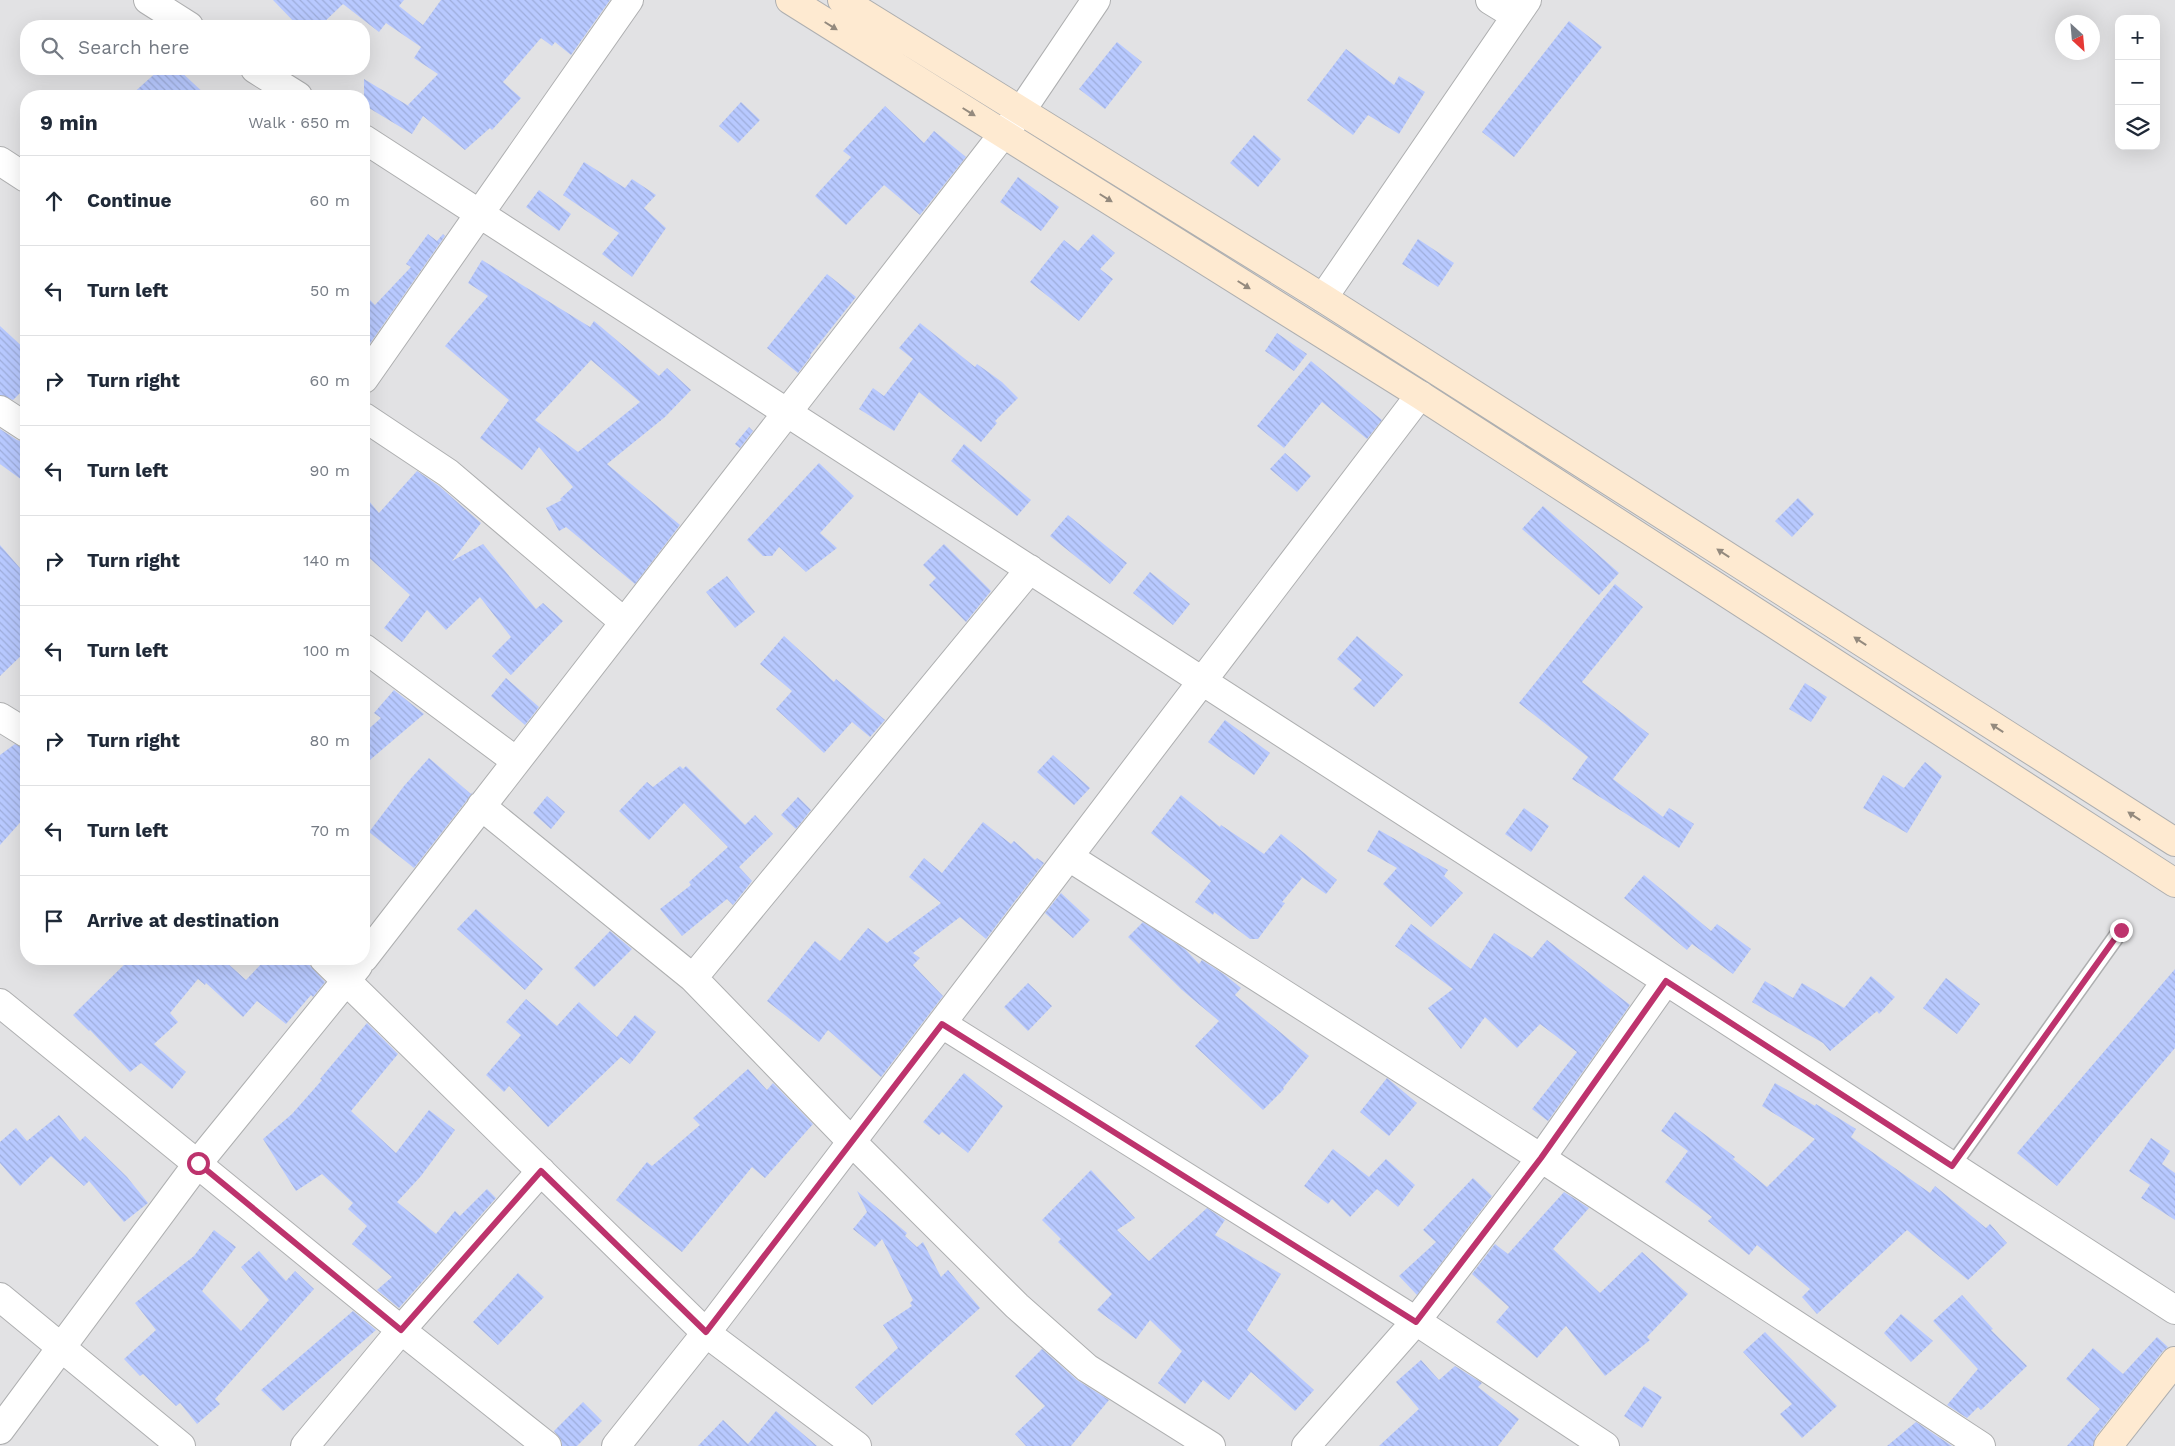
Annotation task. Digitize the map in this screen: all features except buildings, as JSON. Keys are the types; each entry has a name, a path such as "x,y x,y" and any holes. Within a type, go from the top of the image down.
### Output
{"main road":[{"path":"790,0 1420,395 2175,884"},
{"path":"842,0 1324,298 2175,842"},
{"path":"2108,1446 2175,1361"}],"street":[{"path":"148,0 180,20"},
{"path":"370,370 629,0"},
{"path":"370,950 787,411 1022,111 1096,0"},
{"path":"1324,298 1521,8 1490,0"},
{"path":"265,75 288,90"},
{"path":"370,143 2175,1310"},
{"path":"0,161 20,174"},
{"path":"616,1446 852,1142 1420,395"},
{"path":"0,410 20,423"},
{"path":"370,421 448,473 624,622"},
{"path":"693,978 1030,569"},
{"path":"370,652 516,761"},
{"path":"0,717 20,729"},
{"path":"481,806 693,978 852,1142 1017,1306 1086,1368 1211,1446"},
{"path":"1070,857 1541,1158 1981,1446"},
{"path":"330,965 706,1332 857,1446"},
{"path":"0,1430 198,1163 359,965"},
{"path":"1306,1446 1416,1322 1541,1158 1666,981"},
{"path":"0,1003 401,1330 547,1446"},
{"path":"942,1024 1416,1322 1605,1446"},
{"path":"305,1446 401,1330 541,1171"},
{"path":"0,1298 182,1446"}],"lane":[{"path":"1952,1166 2121,930"}],"route":[{"path":"198,1163 401,1330 541,1171 706,1332 942,1024 1416,1322 1541,1158 1666,981 1952,1166 2121,930"}]}
